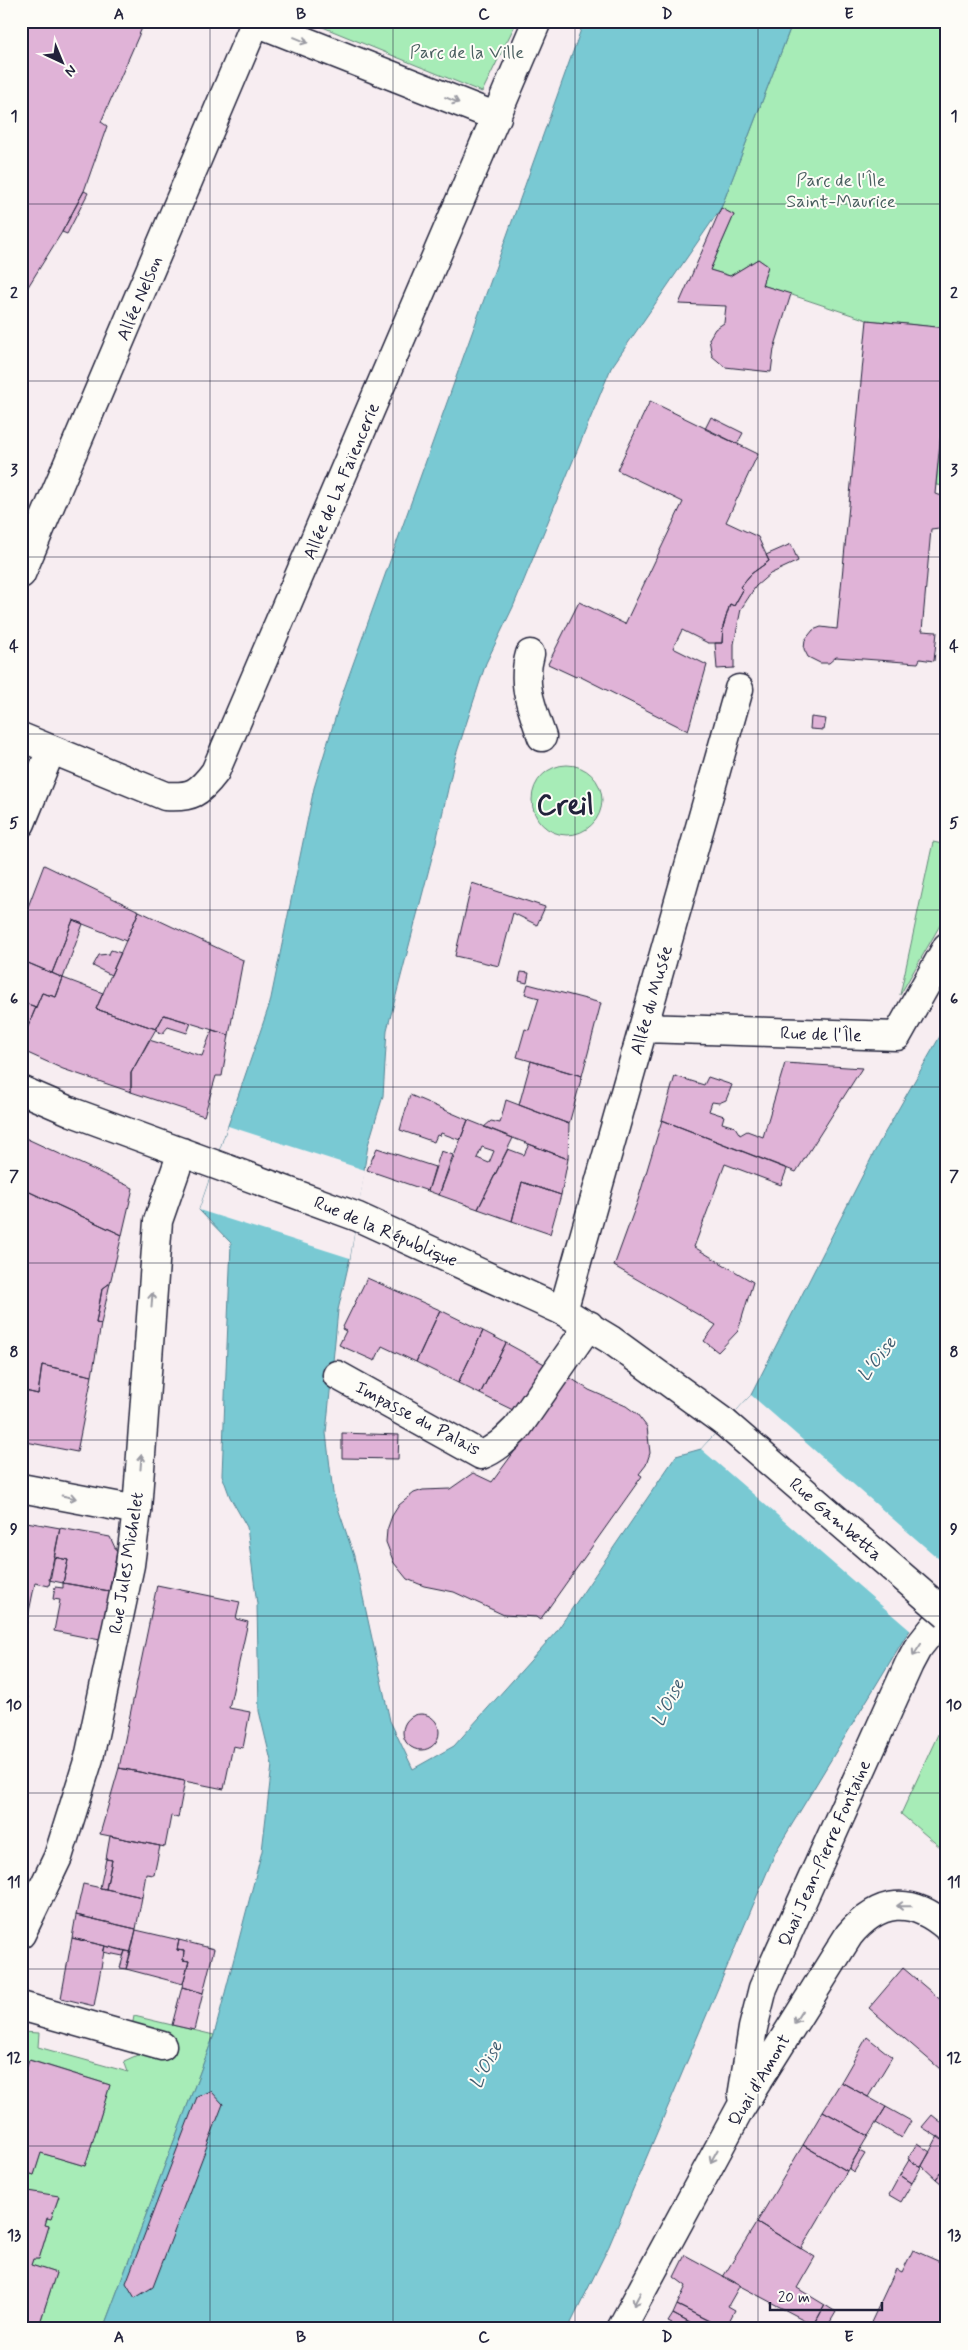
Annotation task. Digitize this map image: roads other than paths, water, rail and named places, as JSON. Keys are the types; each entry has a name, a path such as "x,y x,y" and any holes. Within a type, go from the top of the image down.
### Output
{"street":[{"path":"256,21 497,117"},
{"name":"Allée Nelson","path":"21,574 256,21"},
{"name":"Allée de La Faïencerie","path":"21,737 166,796 181,797 193,795 205,785 215,772 537,21"},
{"path":"530,654 526,670 526,692 542,737"},
{"name":"Allée du Musée","path":"563,1311 739,688"},
{"path":"21,823 51,750"},
{"name":"Rue de l'Île","path":"643,1028 897,1036 947,947"},
{"name":"Rue de la République","path":"21,1090 72,1112 358,1217 563,1311 589,1326 725,1423"},
{"name":"Rue Jules Michelet","path":"22,1931 58,1857 89,1758 130,1565 137,1510 158,1221 182,1152"},
{"name":"Impasse du Palais","path":"336,1375 481,1455 492,1451 518,1427 589,1326"},
{"name":"Rue Gambetta","path":"725,1423 947,1613"},
{"path":"21,1488 137,1510"},
{"name":"Quai Jean-Pierre Fontaine","path":"740,2109 753,2028 763,1988 908,1664 917,1649 947,1613"},
{"name":"Quai d'Amont","path":"621,2329 740,2109 849,1935 861,1920 873,1912 903,1906 915,1907 932,1914 947,1927"},
{"path":"21,2006 162,2046"}],"water":[{"name":"L'Oise","path":"584,21 793,21 721,208 611,368 513,607 486,663 455,758 436,842 387,1030 383,1096 368,1145 350,1258 338,1310 326,1433 333,1493 354,1556 390,1721 413,1769 454,1746 556,1632 676,1456 701,1449 751,1395 879,1143 947,1024 947,1583 905,1637 776,1851 609,2246 568,2329 103,2329 214,2035 262,1851 272,1765 259,1711 257,1604 247,1527 230,1497 222,1475 231,1243 199,1210 270,1003 314,788 343,692"}],"district":[{"name":"Creil","path":"565,804"}],"park label":[{"name":"Parc de la Ville","path":"467,52"},
{"name":"Parc de l'Île Saint-Maurice","path":"841,190"}]}
